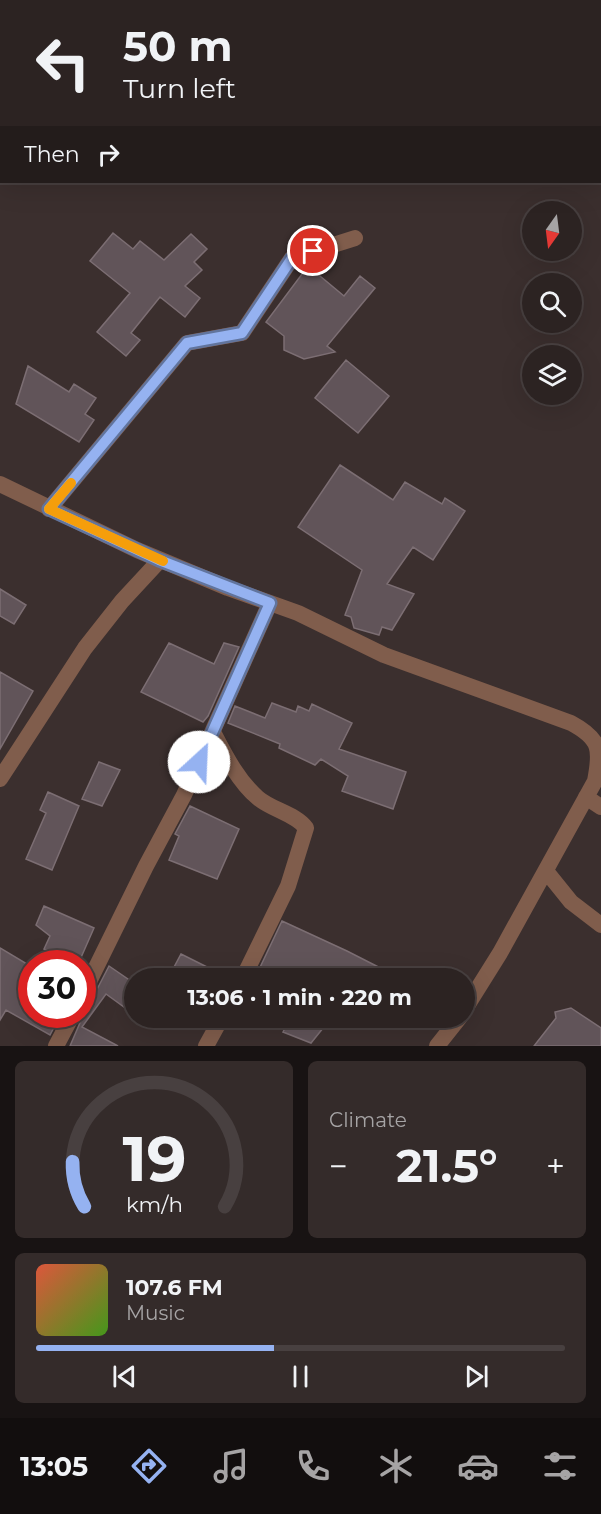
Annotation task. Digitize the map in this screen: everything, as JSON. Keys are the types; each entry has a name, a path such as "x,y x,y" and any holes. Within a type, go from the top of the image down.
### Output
{"street":[{"path":"49,509 187,343 242,333 292,258 355,238"},
{"path":"0,484 159,560 298,613 384,655 528,706 585,730 594,739 600,752 595,781 500,953 475,993"},
{"path":"0,779 85,648 122,601 159,560"},
{"path":"96,968 184,795 270,603"},
{"path":"213,732 228,761 252,792 271,807 299,821 306,828 288,886 248,968"},
{"path":"586,797 601,807"},
{"path":"546,871 571,902 601,925"},
{"path":"56,1046 66,1028"},
{"path":"206,1046 216,1028"},
{"path":"437,1046 451,1028"}],"building":[{"path":"113,233 133,249 140,241 164,260 191,234 207,249 194,262 202,270 185,286 200,298 185,317 160,297 131,333 140,340 126,356 97,332 130,293 90,261"},
{"path":"308,266 344,296 360,276 375,288 327,346 335,352 304,359 284,350 284,336 266,322"},
{"path":"346,360 389,396 358,433 315,398"},
{"path":"28,366 69,392 74,384 96,398 85,414 94,420 79,442 16,404"},
{"path":"340,465 393,500 405,482 442,504 445,498 465,511 433,560 413,547 387,584 414,594 392,630 382,627 379,635 354,628 351,617 345,615 362,570 298,527"},
{"path":"0,589 26,605 14,624 0,616"},
{"path":"169,643 214,664 224,643 239,647 208,716 203,722 141,692"},
{"path":"0,672 33,691 0,749"},
{"path":"272,703 296,712 298,706 309,711 312,704 352,723 339,749 406,772 393,809 342,791 348,776 321,759 315,765 279,748 280,744 228,723 235,706 265,718"},
{"path":"99,762 120,770 102,806 82,799"},
{"path":"48,792 79,806 52,870 26,859 46,813 40,810"},
{"path":"190,806 239,829 217,879 169,860 179,836 175,834"},
{"path":"44,906 94,928 84,950 47,950 44,949 50,936 36,925"},
{"path":"282,921 380,968 260,968"},
{"path":"0,948 18,959 18,1017 6,1010 0,1020"},
{"path":"181,954 209,968 174,968"},
{"path":"109,966 124,976 124,1007 106,994 96,1008 96,991"},
{"path":"571,1008 601,1028 601,1046 534,1046 556,1018 555,1012"},
{"path":"38,1028 54,1028 50,1035"},
{"path":"78,1028 84,1028 118,1046 70,1046"},
{"path":"285,1028 323,1028 311,1043 283,1032"}],"slow traffic":[{"path":"71,483 49,509 163,561"}],"route":[{"path":"199,762 270,603 159,560 49,509 187,343 242,333 292,258 313,251"}]}
